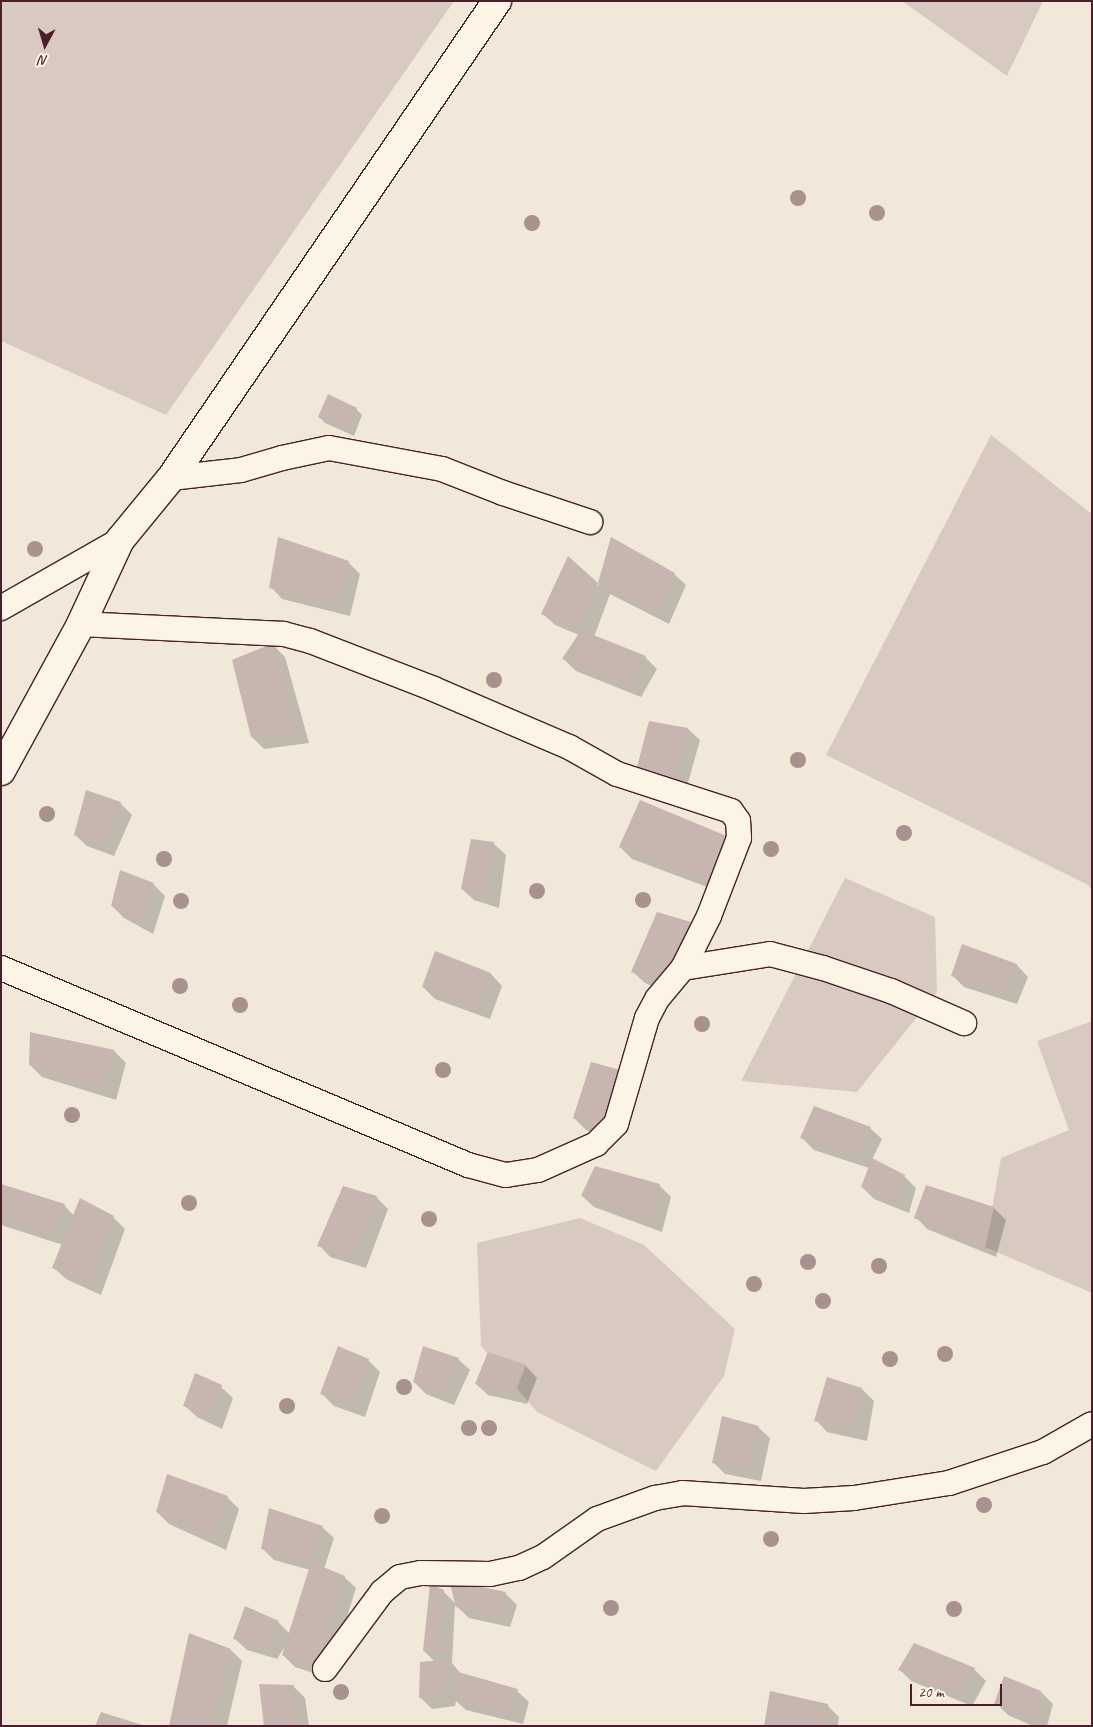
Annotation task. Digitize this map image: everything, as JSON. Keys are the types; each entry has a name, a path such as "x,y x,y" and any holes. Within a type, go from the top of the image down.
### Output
{"main road":[{"path":"1,771 80,624 120,540 171,478 496,1"}],"street":[{"path":"171,478 241,470 282,458 329,448 442,469 503,493 590,522"},
{"path":"1,608 120,540"},
{"path":"1,968 468,1165 506,1175 538,1170 596,1144 616,1124 647,1018 657,999 684,968 709,916 735,851 740,828 731,811 617,774 569,747 434,689 310,641 268,633 80,624"},
{"path":"684,968 770,954 823,968 891,991 964,1023"},
{"path":"326,1669 382,1592 400,1577 421,1573 490,1574 518,1568 542,1557 597,1519 655,1498 682,1493 804,1502 854,1498 949,1483 1043,1452 1092,1424"}],"shaded area":[{"path":"1,1 454,1 166,415 1,341"},
{"path":"902,1 1043,1 1007,76"},
{"path":"991,435 1092,514 1092,890 1088,885 826,755"},
{"path":"845,878 935,917 937,992 857,1092 741,1081"},
{"path":"1092,1021 1092,1293 985,1247 1001,1158 1069,1130 1037,1041"},
{"path":"580,1218 644,1245 735,1329 724,1376 656,1471 537,1412 481,1346 477,1243"}],"building":[{"path":"328,394 357,408 349,431 318,417"},
{"path":"278,537 349,561 338,605 269,588"},
{"path":"611,537 675,573 657,613 598,583"},
{"path":"568,556 598,583 581,630 541,614"},
{"path":"581,630 646,656 629,687 562,659"},
{"path":"273,643 298,732 251,737 232,660"},
{"path":"649,721 688,728 673,786 636,771"},
{"path":"86,790 121,802 102,845 74,835"},
{"path":"640,800 729,837 714,883 619,847"},
{"path":"471,839 494,842 487,897 461,889"},
{"path":"120,870 154,883 141,923 111,906"},
{"path":"657,912 691,922 661,984 631,972"},
{"path":"962,944 1017,964 1006,993 951,976"},
{"path":"435,951 491,973 478,1009 422,987"},
{"path":"30,1032 115,1050 104,1089 29,1065"},
{"path":"591,1062 624,1071 606,1131 573,1118"},
{"path":"814,1106 871,1127 857,1156 800,1138"},
{"path":"872,1158 905,1175 897,1202 861,1187"},
{"path":"595,1166 660,1184 650,1221 581,1196"},
{"path":"1,1184 65,1204 53,1235 1,1218"},
{"path":"926,1185 994,1207 985,1247 914,1218"},
{"path":"343,1186 377,1196 354,1257 317,1246"},
{"path":"80,1198 114,1216 89,1284 52,1268"},
{"path":"338,1346 369,1359 353,1406 320,1394"},
{"path":"423,1346 459,1358 443,1394 413,1382"},
{"path":"488,1352 526,1365 515,1393 475,1384"},
{"path":"195,1373 222,1385 210,1418 183,1406"},
{"path":"827,1377 862,1388 855,1430 814,1421"},
{"path":"722,1416 759,1426 749,1470 712,1463"},
{"path":"167,1474 228,1496 214,1539 156,1512"},
{"path":"269,1508 323,1526 311,1562 261,1549"},
{"path":"311,1562 345,1576 316,1667 282,1655"},
{"path":"449,1580 506,1592 498,1616 456,1607"},
{"path":"430,1584 444,1590 440,1650 423,1651"},
{"path":"245,1606 279,1621 265,1648 233,1639"},
{"path":"189,1633 231,1649 212,1726 169,1726"},
{"path":"914,1643 975,1668 960,1695 898,1670"},
{"path":"450,1659 444,1695 419,1698 420,1662"},
{"path":"458,1672 518,1689 511,1713 453,1699"},
{"path":"1004,1676 1041,1691 1034,1720 994,1704"},
{"path":"259,1684 294,1685 299,1726 264,1726"},
{"path":"770,1691 828,1704 826,1726 764,1726"},
{"path":"101,1712 142,1725 142,1726 95,1726"}]}
